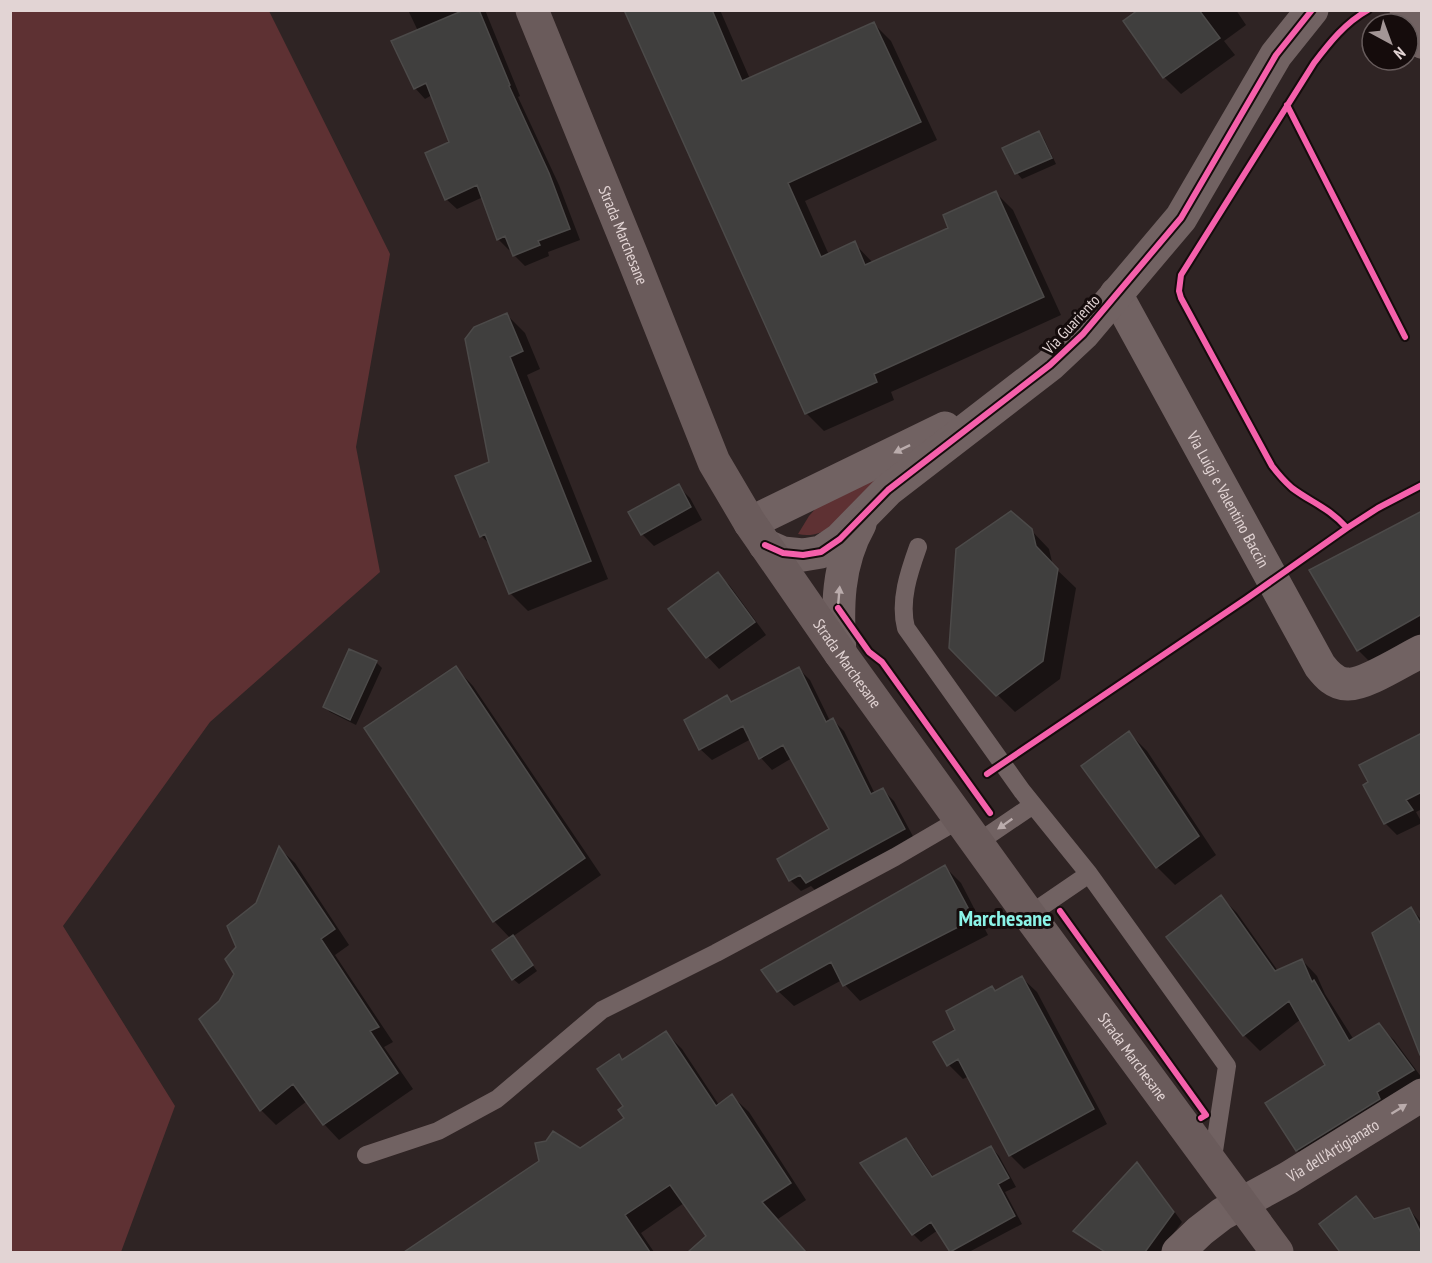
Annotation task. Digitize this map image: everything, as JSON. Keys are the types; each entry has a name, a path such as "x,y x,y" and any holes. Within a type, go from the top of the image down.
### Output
{"main road":[{"name":"Strada Marchesane","path":"532,10 714,462 757,534 1029,915 1277,1252"}],"street":[{"name":"Via Guariento","path":"1012,396 757,534 783,553 803,555 821,552 840,539 888,490 1012,396 1083,334 1181,218 1276,55 1312,10"},
{"path":"1406,10 1422,42"},
{"name":"Via Luigi e Valentino Baccin","path":"1116,294 1327,675 1348,685 1362,682 1422,651"},
{"name":"Via Guariento","path":"840,653 837,617 841,572 852,539 867,512"},
{"name":"Via dell'Artigianato","path":"1178,1252 1222,1214 1288,1178 1422,1095"}],"lane":[{"path":"918,547 908,573 903,616 906,628 1033,805 1089,874 1227,1066 1212,1165"},
{"path":"366,1155 438,1131 497,1099 602,1010 896,857 1033,805"},
{"path":"1029,915 1089,874"}],"shaded area":[{"path":"10,11 269,11 390,254 356,447 380,572 210,722 63,926 175,1106 121,1252 11,1252"},
{"path":"876,478 851,509 832,526 810,535 798,534 817,507"}],"building":[{"path":"464,10 479,10 509,86 549,173 570,229 538,241 540,245 513,256 505,236 497,240 477,185 445,200 425,153 449,142 426,83 414,89 391,41"},
{"path":"624,10 712,10 742,81 874,22 921,122 788,183 821,257 855,241 865,265 948,228 943,215 996,191 1044,297 874,374 877,382 805,414"},
{"path":"1138,10 1199,10 1220,38 1163,78 1123,21"},
{"path":"1039,131 1052,158 1015,174 1002,148"},
{"path":"507,313 523,351 510,357 591,561 509,594 485,534 480,537 455,476 489,462 465,339 474,327"},
{"path":"679,484 691,507 641,535 628,512"},
{"path":"1011,511 1032,529 1036,546 1058,569 1043,661 996,696 949,648 956,549"},
{"path":"1422,511 1422,614 1357,651 1309,570"},
{"path":"718,572 755,622 706,658 668,609"},
{"path":"349,649 377,661 350,720 323,707"},
{"path":"456,666 585,858 493,922 364,728"},
{"path":"799,667 826,722 833,718 871,794 883,788 905,829 806,883 800,875 789,881 777,859 829,829 783,745 759,759 743,726 699,750 684,720 727,695 731,702"},
{"path":"1129,731 1199,836 1156,868 1081,766"},
{"path":"1422,733 1422,792 1406,800 1413,810 1384,824 1363,785 1368,782 1359,765"},
{"path":"279,846 335,929 321,939 379,1027 370,1031 398,1073 323,1125 293,1084 260,1111 199,1019 219,1001 234,974 225,959 236,947 227,926 256,903"},
{"path":"945,865 974,919 843,986 831,962 777,992 761,970"},
{"path":"1221,895 1275,971 1302,959 1312,982 1314,980 1349,1041 1379,1023 1414,1070 1377,1092 1380,1099 1296,1151 1265,1103 1325,1065 1289,1001 1243,1036 1166,937"},
{"path":"1411,907 1422,926 1422,1055 1420,1055 1372,933"},
{"path":"513,935 533,965 512,980 492,950"},
{"path":"1022,976 1094,1109 1009,1156 958,1059 947,1066 933,1042 955,1030 946,1011 992,986 995,991"},
{"path":"666,1031 716,1106 732,1094 791,1183 762,1202 806,1252 688,1252 706,1236 670,1185 625,1215 650,1252 404,1252 539,1161 535,1143 546,1141 553,1131 580,1148 624,1118 618,1110 623,1106 597,1069 619,1054 622,1060"},
{"path":"906,1138 932,1177 991,1146 1009,1178 998,1184 1015,1216 950,1252 931,1222 912,1235 860,1163"},
{"path":"1137,1162 1174,1212 1145,1252 1105,1252 1073,1231"},
{"path":"1356,1196 1374,1219 1409,1208 1422,1235 1422,1252 1340,1252 1319,1224"}],"cycle path":[{"path":"765,545 783,553 803,555 821,552 840,539 888,490 1050,365 1083,334 1181,218 1276,55 1312,10"},
{"path":"987,774 1347,528 1327,510 1292,488 1272,466 1179,291 1181,275 1314,63 1345,27 1368,10"},
{"path":"1287,105 1405,337"},
{"path":"1347,528 1378,508 1422,485"},
{"path":"838,608 869,652 882,662 990,813"},
{"path":"1060,911 1206,1115 1201,1118"}],"district":[{"name":"Marchesane","path":"1005,918"}]}
